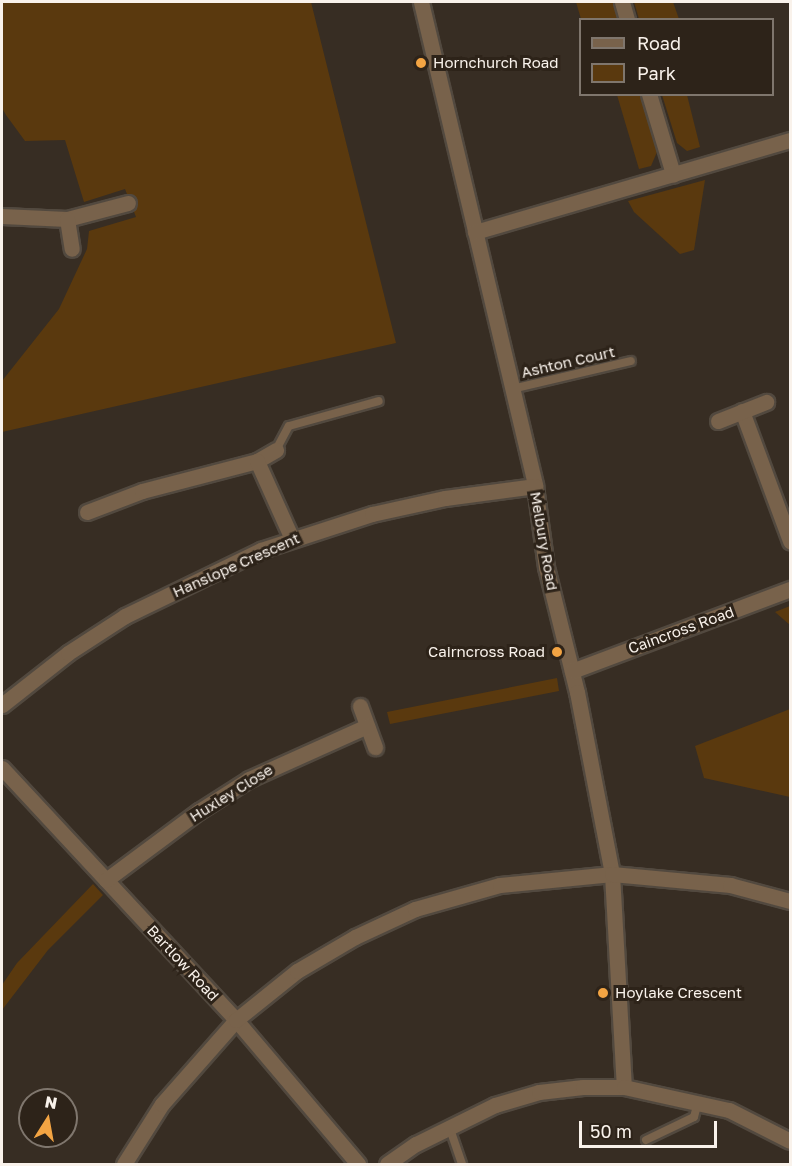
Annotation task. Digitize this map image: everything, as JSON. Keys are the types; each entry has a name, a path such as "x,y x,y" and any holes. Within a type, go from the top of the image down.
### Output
{"street":[{"name":"Melbury Road","path":"421,2 535,486 546,567 572,671 612,874 624,1087"},
{"path":"622,2 626,18"},
{"path":"650,96 673,174"},
{"path":"475,232 790,140"},
{"path":"2,216 67,219 128,203"},
{"path":"67,219 72,249"},
{"path":"718,421 765,402"},
{"path":"742,411 790,541"},
{"path":"87,512 142,491 257,461 276,450"},
{"path":"257,461 292,539"},
{"name":"Hanslope Crescent","path":"2,705 68,653 125,616 261,550 372,514 445,498 535,486"},
{"name":"Caincross Road","path":"572,671 790,589"},
{"path":"360,706 375,747"},
{"name":"Huxley Close","path":"106,880 249,779 367,726"},
{"name":"Bartlow Road","path":"2,768 236,1020 358,1164"},
{"path":"124,1164 162,1104 236,1020 297,971 355,937 415,909 500,885 612,874 730,885 790,901"},
{"path":"387,1164 449,1126 495,1105 539,1092 624,1087 729,1110 790,1141"}],"lane":[{"name":"Ashton Court","path":"512,389 631,361"},
{"path":"276,450 289,426 380,400"},
{"path":"646,1140 694,1117 698,1102"},
{"path":"449,1126 462,1164"}],"green space":[{"path":"2,2 311,2 396,343 2,432 2,381 59,309 87,249 89,231 136,217 125,189 84,202 65,140 25,141 6,115 2,108"},
{"path":"576,2 617,2 622,18 581,18"},
{"path":"634,2 673,2 679,18 639,18"},
{"path":"617,96 641,96 657,152 651,166 639,169"},
{"path":"662,96 687,96 700,147 687,151 677,143"},
{"path":"705,180 694,250 680,254 634,212 628,201"},
{"path":"790,606 790,625 775,612"},
{"path":"557,678 559,691 390,724 387,712"},
{"path":"790,709 790,797 704,778 695,746"},
{"path":"93,884 103,895 48,950 2,1010 2,985 17,963"}],"place":[{"name":"Hornchurch Road","path":"421,63"},
{"name":"Cairncross Road","path":"557,652"},
{"name":"Hoylake Crescent","path":"603,993"}]}
